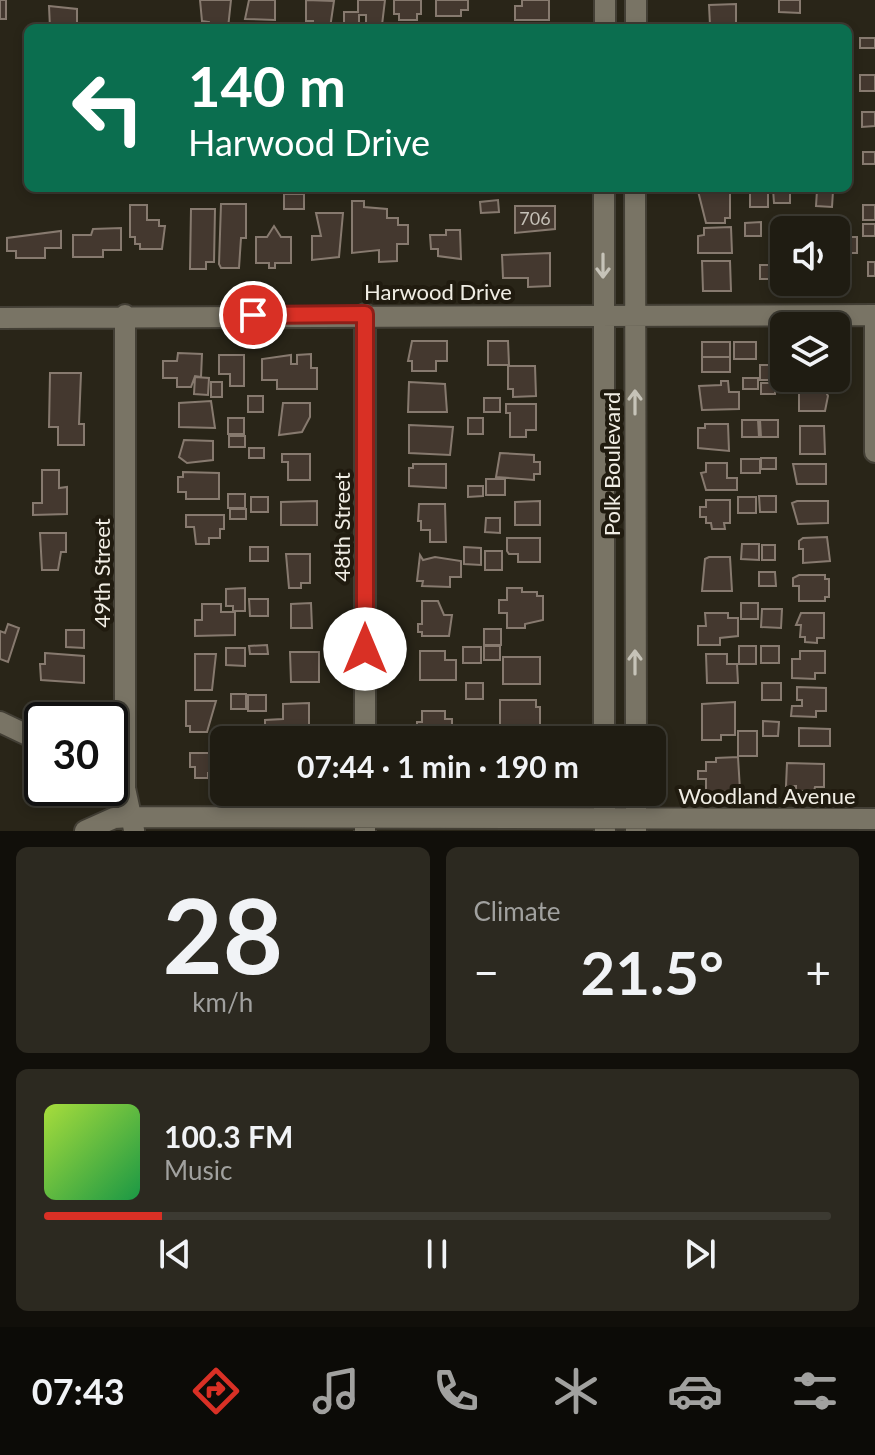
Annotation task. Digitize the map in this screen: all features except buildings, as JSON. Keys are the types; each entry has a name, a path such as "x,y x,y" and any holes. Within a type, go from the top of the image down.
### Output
{"street":[{"path":"605,0 605,24"},
{"path":"636,0 636,24"},
{"name":"Polk Boulevard","path":"604,192 604,726"},
{"name":"Polk Boulevard","path":"635,192 636,726"},
{"name":"Harwood Drive","path":"0,318 365,314 875,315"},
{"name":"48th Street","path":"365,314 365,726"},
{"name":"49th Street","path":"118,702 125,315"},
{"path":"875,315 875,452"},
{"path":"604,550 635,550"},
{"path":"0,722 24,733"},
{"name":"Woodland Avenue","path":"85,831 114,818 132,824 636,824 875,819"}],"route":[{"path":"253,315 365,314 365,649"}]}
